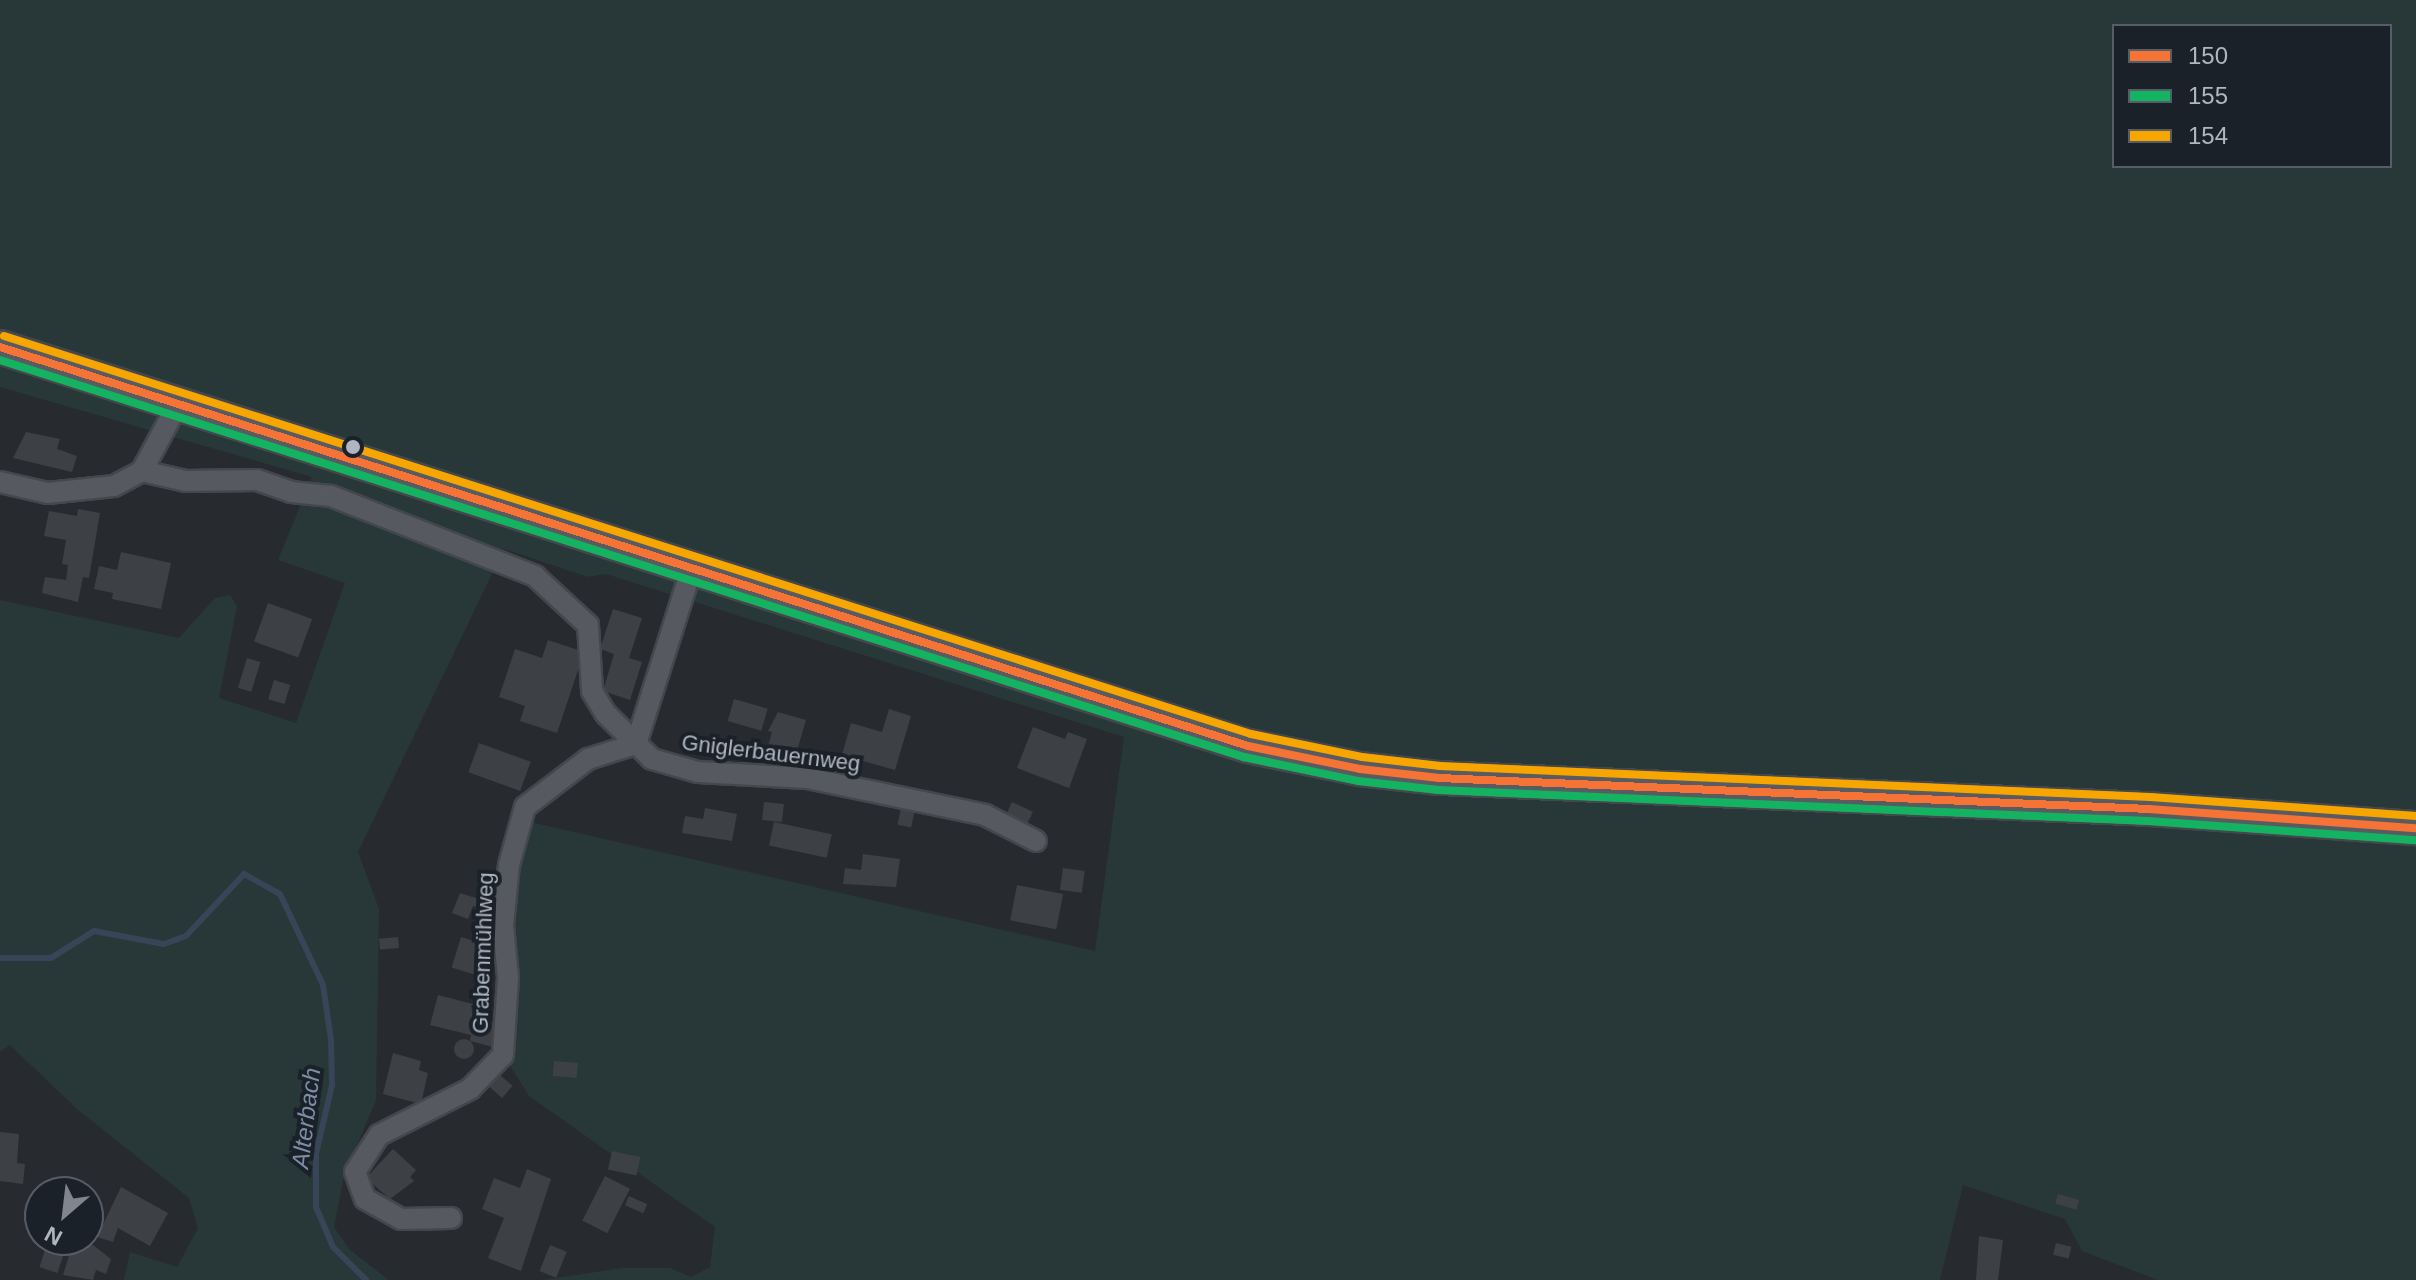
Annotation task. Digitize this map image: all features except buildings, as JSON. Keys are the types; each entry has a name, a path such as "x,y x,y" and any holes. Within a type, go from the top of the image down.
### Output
{"main road":[{"path":"0,347 1248,746 1360,769 1439,778 2149,809 2416,828"}],"street":[{"path":"0,482 48,493 114,486 142,471 179,402"},
{"name":"Gniglerbauernweg","path":"142,471 186,481 257,480 291,492 331,496 535,576 588,625 592,691 652,759 698,772 807,778 985,815 1036,841"},
{"path":"636,744 692,567"},
{"name":"Grabenmühlweg","path":"451,1218 401,1219 365,1199 355,1172 379,1135 470,1089 503,1055 508,977 503,925 509,865 525,807 588,759 636,744"}],"shaded area":[{"path":"0,0 2416,0 2416,1280 2158,1280 2082,1251 2065,1219 1963,1185 1940,1280 543,1280 622,1268 670,1268 691,1277 710,1267 715,1227 529,1096 509,1064 517,1000 508,901 530,822 1095,951 1124,737 606,574 588,577 504,549 358,852 379,909 376,1100 344,1176 334,1227 350,1250 389,1280 124,1280 130,1252 177,1267 198,1228 189,1198 77,1109 10,1045 0,1052 0,600 179,638 215,598 230,595 237,606 219,698 296,723 345,583 278,560 312,477 0,387"}],"waterway":[{"name":"Alterbach","path":"0,958 51,958 94,931 164,944 186,936 244,874 280,894 323,985 331,1040 332,1085 316,1154 316,1207 333,1247 366,1280"}],"transit line":[{"name":"154","path":"4,336 1251,734 1362,757 1440,766 2150,797 2416,816"},
{"name":"150","path":"0,347 1248,746 1360,769 1439,778 2149,809 2416,828"},
{"name":"155","path":"0,360 1244,757 1358,781 1438,790 2148,821 2415,840"}]}
